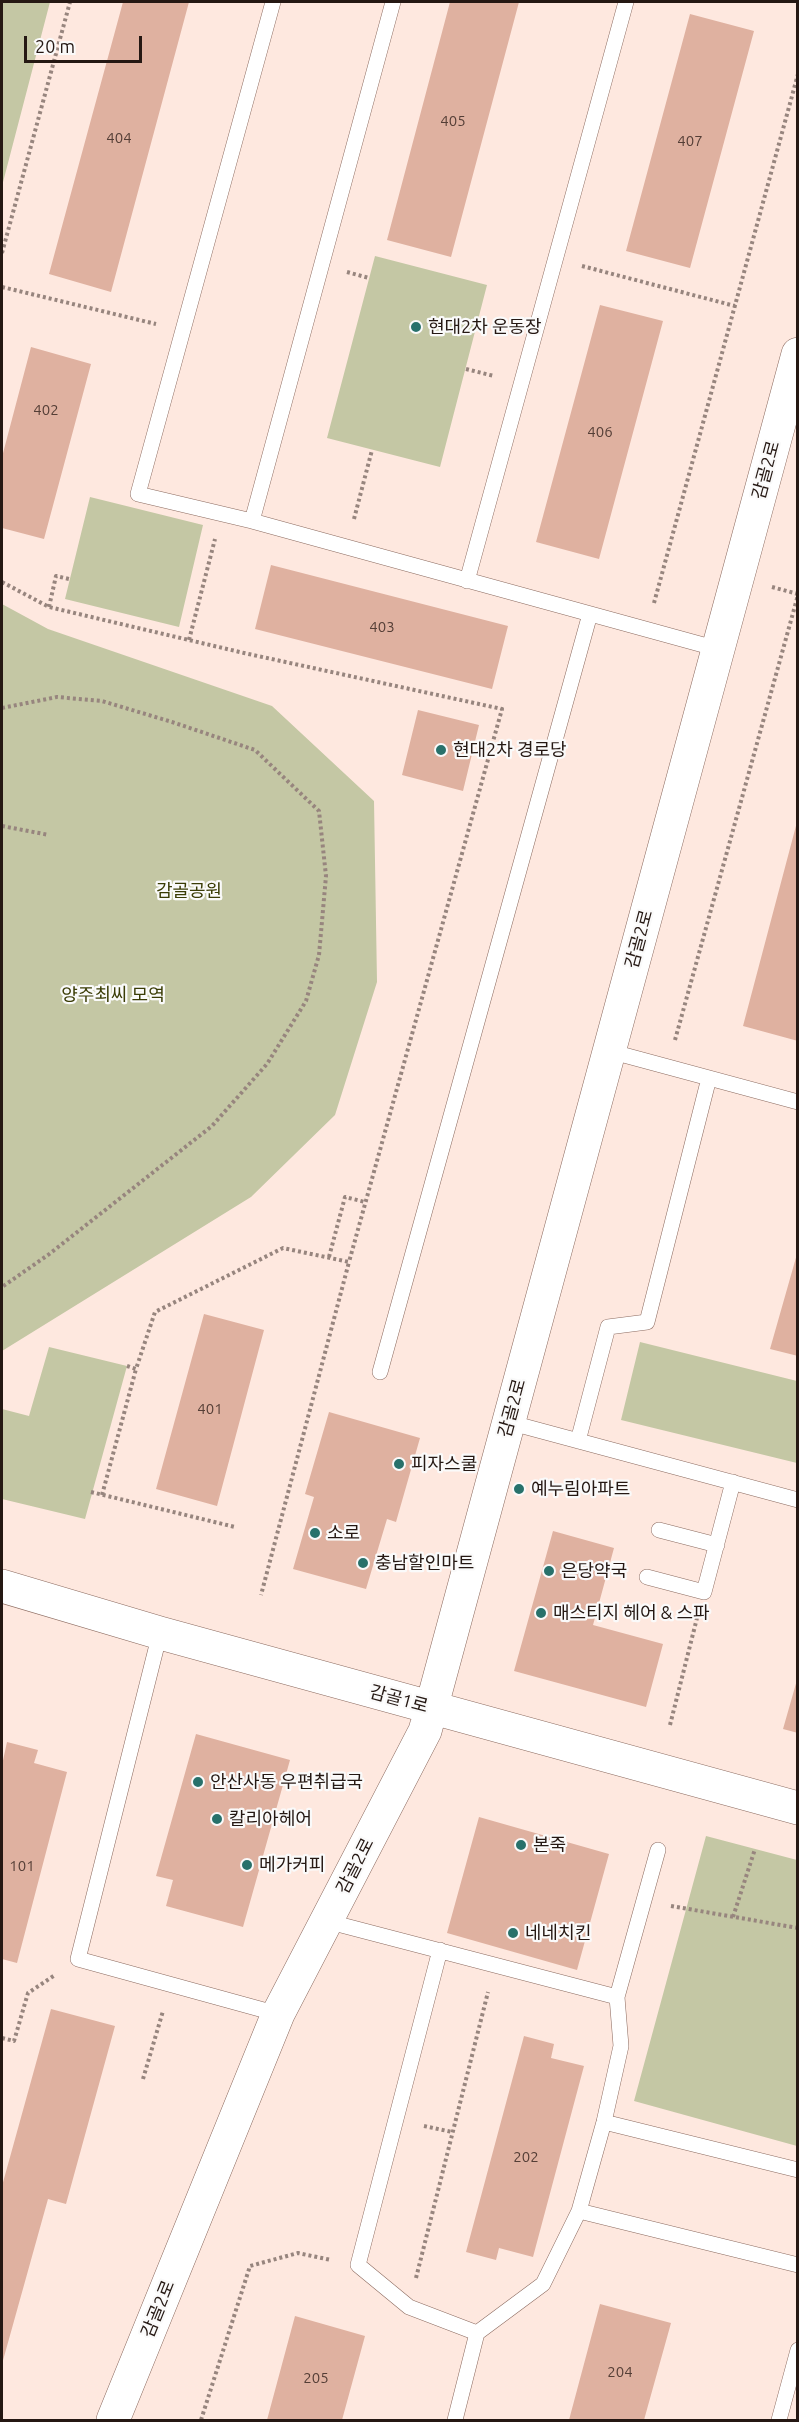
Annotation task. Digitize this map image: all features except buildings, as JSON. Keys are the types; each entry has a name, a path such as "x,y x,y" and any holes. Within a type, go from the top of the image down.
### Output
{"street":[{"name":"감골2로","path":"112,2421 278,2014 425,1731 798,354"},
{"name":"감골1로","path":"2,1586 160,1633 798,1808"}],"lane":[{"path":"273,2 138,494 252,521 718,649"},
{"path":"252,521 393,2"},
{"path":"467,580 626,2"},
{"path":"380,1372 590,614"},
{"path":"609,1051 798,1102"},
{"path":"578,1441 608,1327 647,1322 709,1078"},
{"path":"508,1422 798,1500"},
{"path":"646,1577 704,1592 733,1482"},
{"path":"659,1530 717,1545"},
{"path":"160,1633 78,1959 278,2014"},
{"path":"454,2421 477,2333 543,2284 579,2211 604,2122 621,2046 617,1997 658,1850"},
{"path":"326,1921 617,1997"},
{"path":"440,1950 358,2265 409,2307 477,2333"},
{"path":"604,2122 798,2170"},
{"path":"579,2211 798,2265"},
{"path":"778,2421 798,2350"}],"path":[{"path":"2,253 70,2"},
{"path":"646,630 798,74"},
{"path":"555,259 735,306"},
{"path":"2,287 183,330"},
{"path":"346,547 372,450"},
{"path":"189,640 221,514"},
{"path":"49,607 57,576 69,579"},
{"path":"2,582 49,607 502,709 365,1202 261,1595"},
{"path":"667,1066 796,606 798,594 769,586"},
{"path":"2,708 57,697 102,701 255,750 319,811 326,876 319,955 306,1001 267,1064 212,1126 48,1255 2,1287"},
{"path":"2,826 49,835"},
{"path":"329,1257 345,1197 365,1202"},
{"path":"102,1495 136,1369 155,1312 283,1248 349,1262"},
{"path":"127,1366 136,1369"},
{"path":"92,1492 235,1527"},
{"path":"670,1725 704,1592"},
{"path":"733,1917 755,1849"},
{"path":"644,1901 798,1929"},
{"path":"2,2038 14,2040 28,1994 78,1959"},
{"path":"409,2307 494,1965"},
{"path":"143,2079 170,1984"},
{"path":"201,2421 250,2266 298,2253 358,2265"}],"green space":[{"path":"2,2 50,2 2,186"},
{"name":"현대2차 운동장","path":"375,256 487,285 440,467 327,438"},
{"path":"90,497 203,525 179,627 65,599"},
{"name":"감골공원","path":"2,604 48,629 272,706 374,801 377,982 335,1115 251,1197 2,1351"},
{"path":"640,1342 797,1381 797,1463 621,1420"},
{"path":"49,1347 127,1366 85,1519 2,1499 2,1409 29,1416"},
{"path":"706,1836 797,1860 797,2146 634,2101"}],"place":[{"name":"현대2차 운동장","path":"416,327"},
{"name":"현대2차 경로당","path":"441,750"},
{"name":"피자스쿨","path":"399,1464"},
{"name":"예누림아파트","path":"519,1489"},
{"name":"소로","path":"315,1533"},
{"name":"충남할인마트","path":"363,1563"},
{"name":"은당약국","path":"549,1571"},
{"name":"매스티지 헤어 & 스파","path":"541,1613"},
{"name":"안산사동 우편취급국","path":"198,1782"},
{"name":"칼리아헤어","path":"217,1819"},
{"name":"본죽","path":"521,1845"},
{"name":"메가커피","path":"247,1865"},
{"name":"네네치킨","path":"513,1933"}],"park label":[{"name":"양주최씨 모역","path":"113,995"}]}
